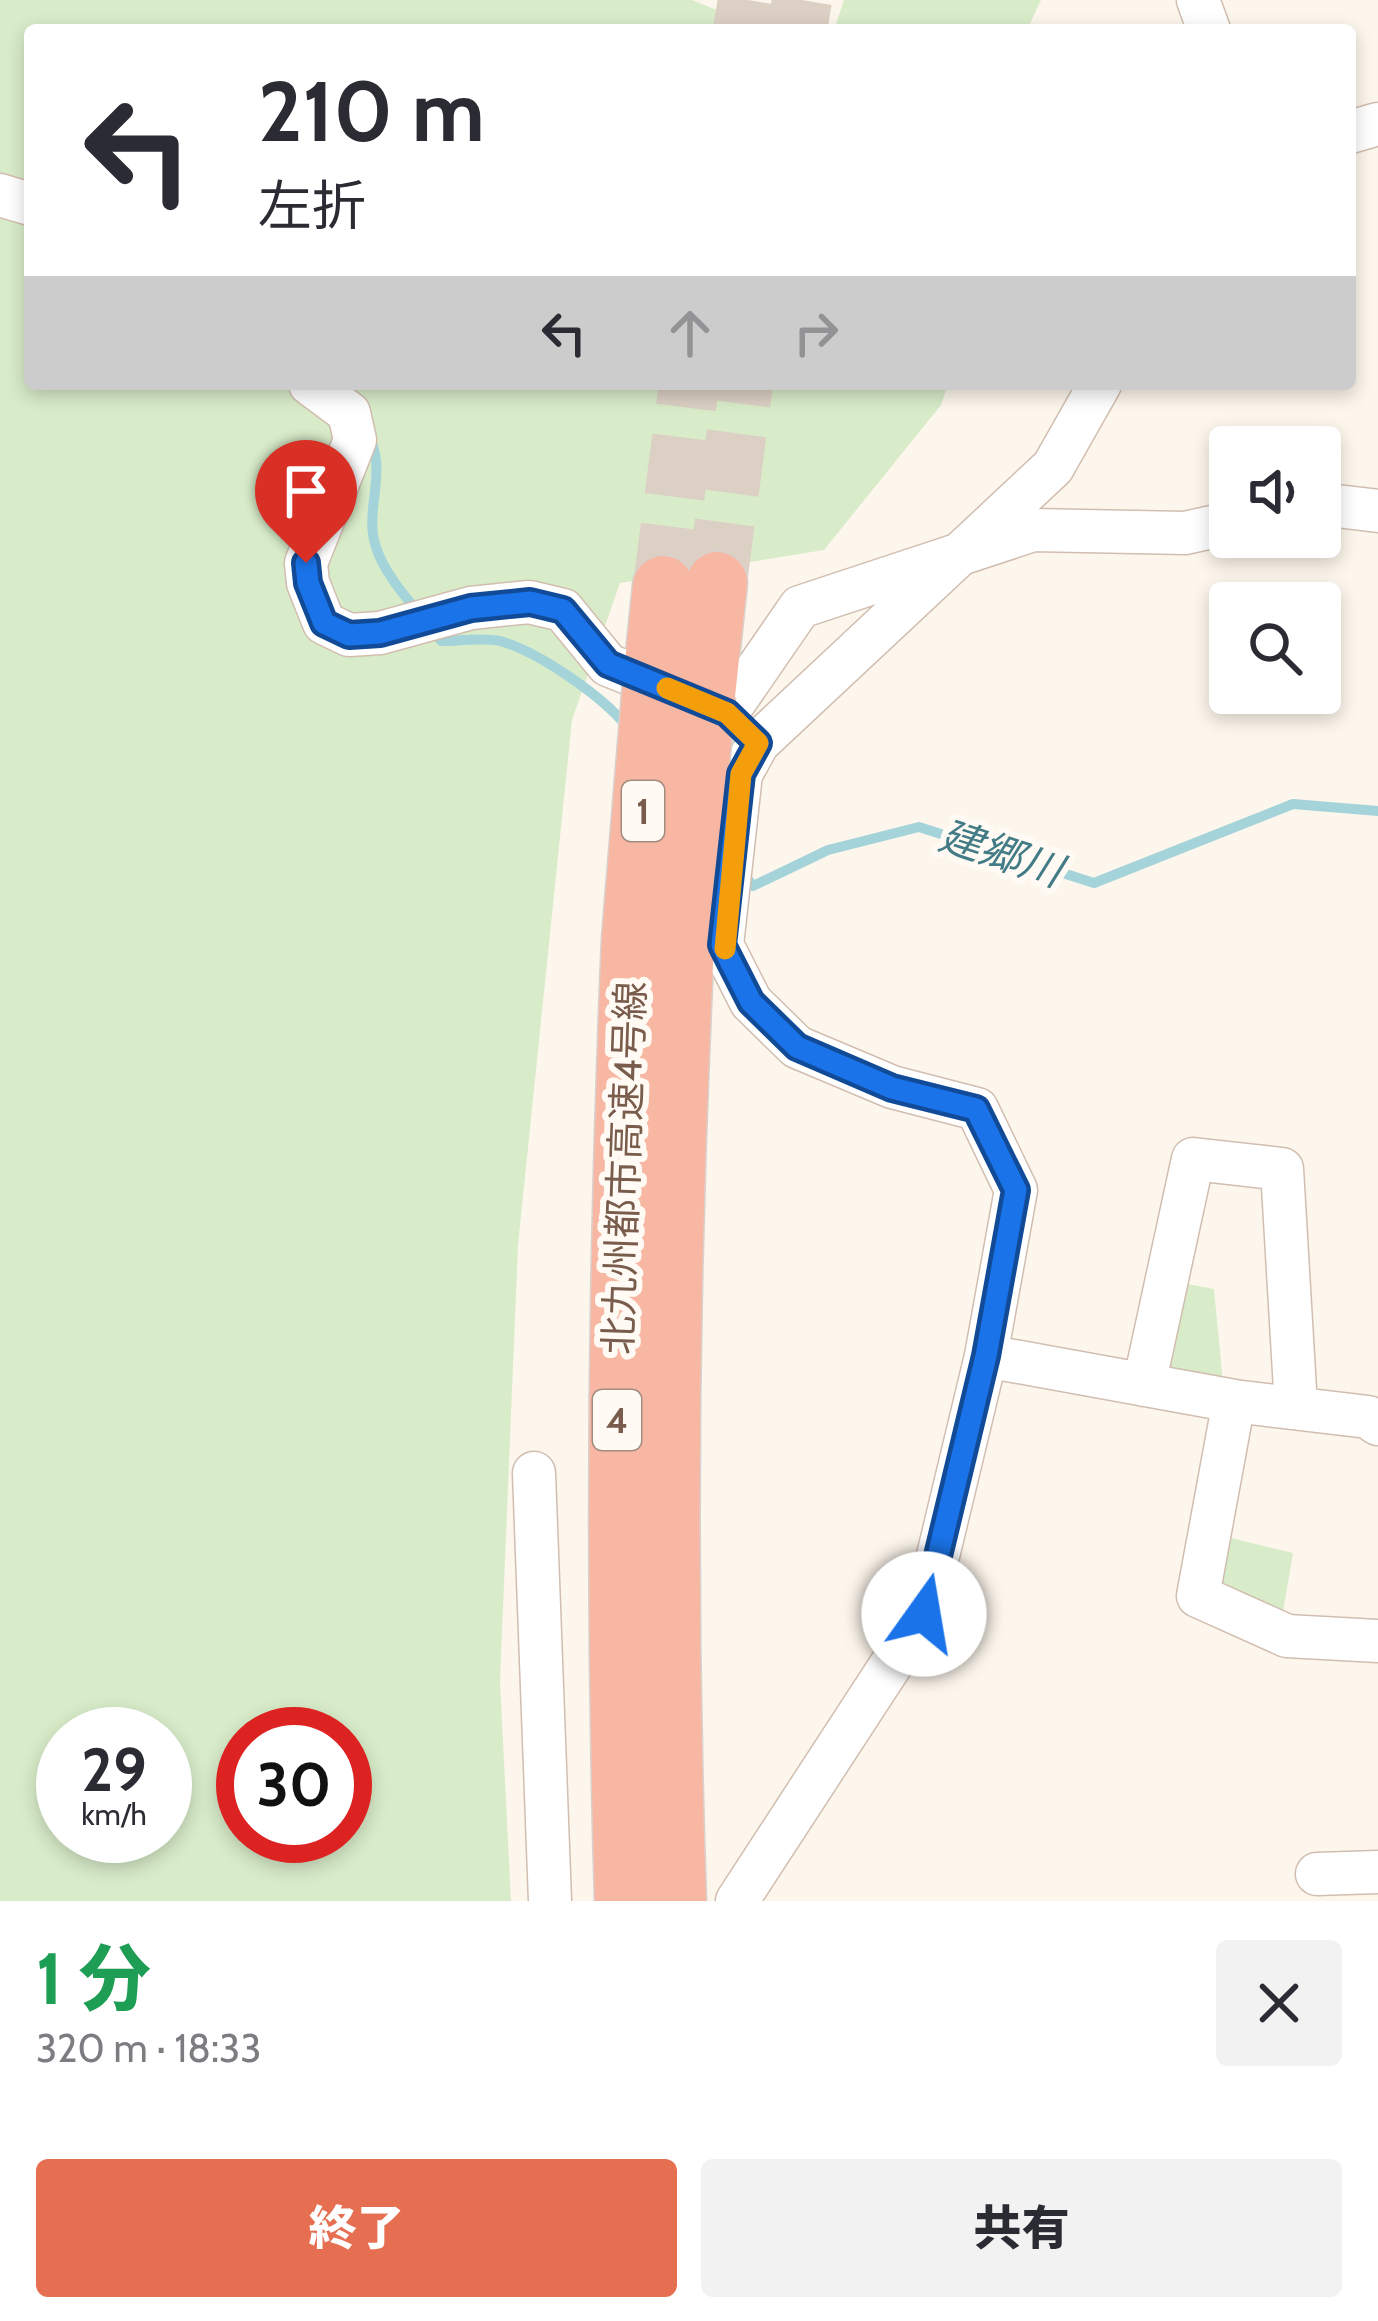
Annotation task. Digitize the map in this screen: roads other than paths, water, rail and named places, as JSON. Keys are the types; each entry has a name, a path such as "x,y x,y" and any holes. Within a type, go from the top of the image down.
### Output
{"highway":[{"name":"4","path":"658,941 695,697 690,584"},
{"name":"北九州都市高速4号線","path":"625,1901 616,1430 622,1172 658,941"},
{"name":"北九州都市高速4号線","path":"658,941 672,1181 668,1427 676,1901"}],"street":[{"path":"318,390 349,413 355,440 306,563 308,583 324,623 349,635 530,602 563,610 608,664 695,697 758,743"},
{"path":"737,1901 924,1614 986,1356 1016,1190 976,1109 892,1088 797,1047 751,1002 722,945 741,774 758,743 1053,467 1097,390"},
{"path":"1341,507 1378,511"},
{"path":"695,697 800,607 958,554 1033,530 1185,533 1209,528"},
{"path":"1144,1385 1193,1159 1282,1169 1296,1407"},
{"path":"986,1356 1234,1400 1368,1417 1378,1424"},
{"path":"1234,1400 1198,1596 1287,1636 1378,1641"},
{"path":"535,1472 550,1901"},
{"path":"1317,1874 1378,1872"}],"waterway":[{"name":"建郷川","path":"371,441 376,467 372,521 376,547 388,573 418,612"},
{"name":"建郷川","path":"434,631 441,641 493,640 533,655 587,690 628,728"},
{"name":"建郷川","path":"744,874 753,886 828,850 919,827 1094,883 1293,804 1378,811"}],"tunnel":[{"path":"744,24 748,0"},
{"path":"798,24 802,0"},
{"path":"663,586 688,390"},
{"path":"717,582 742,390"}]}
